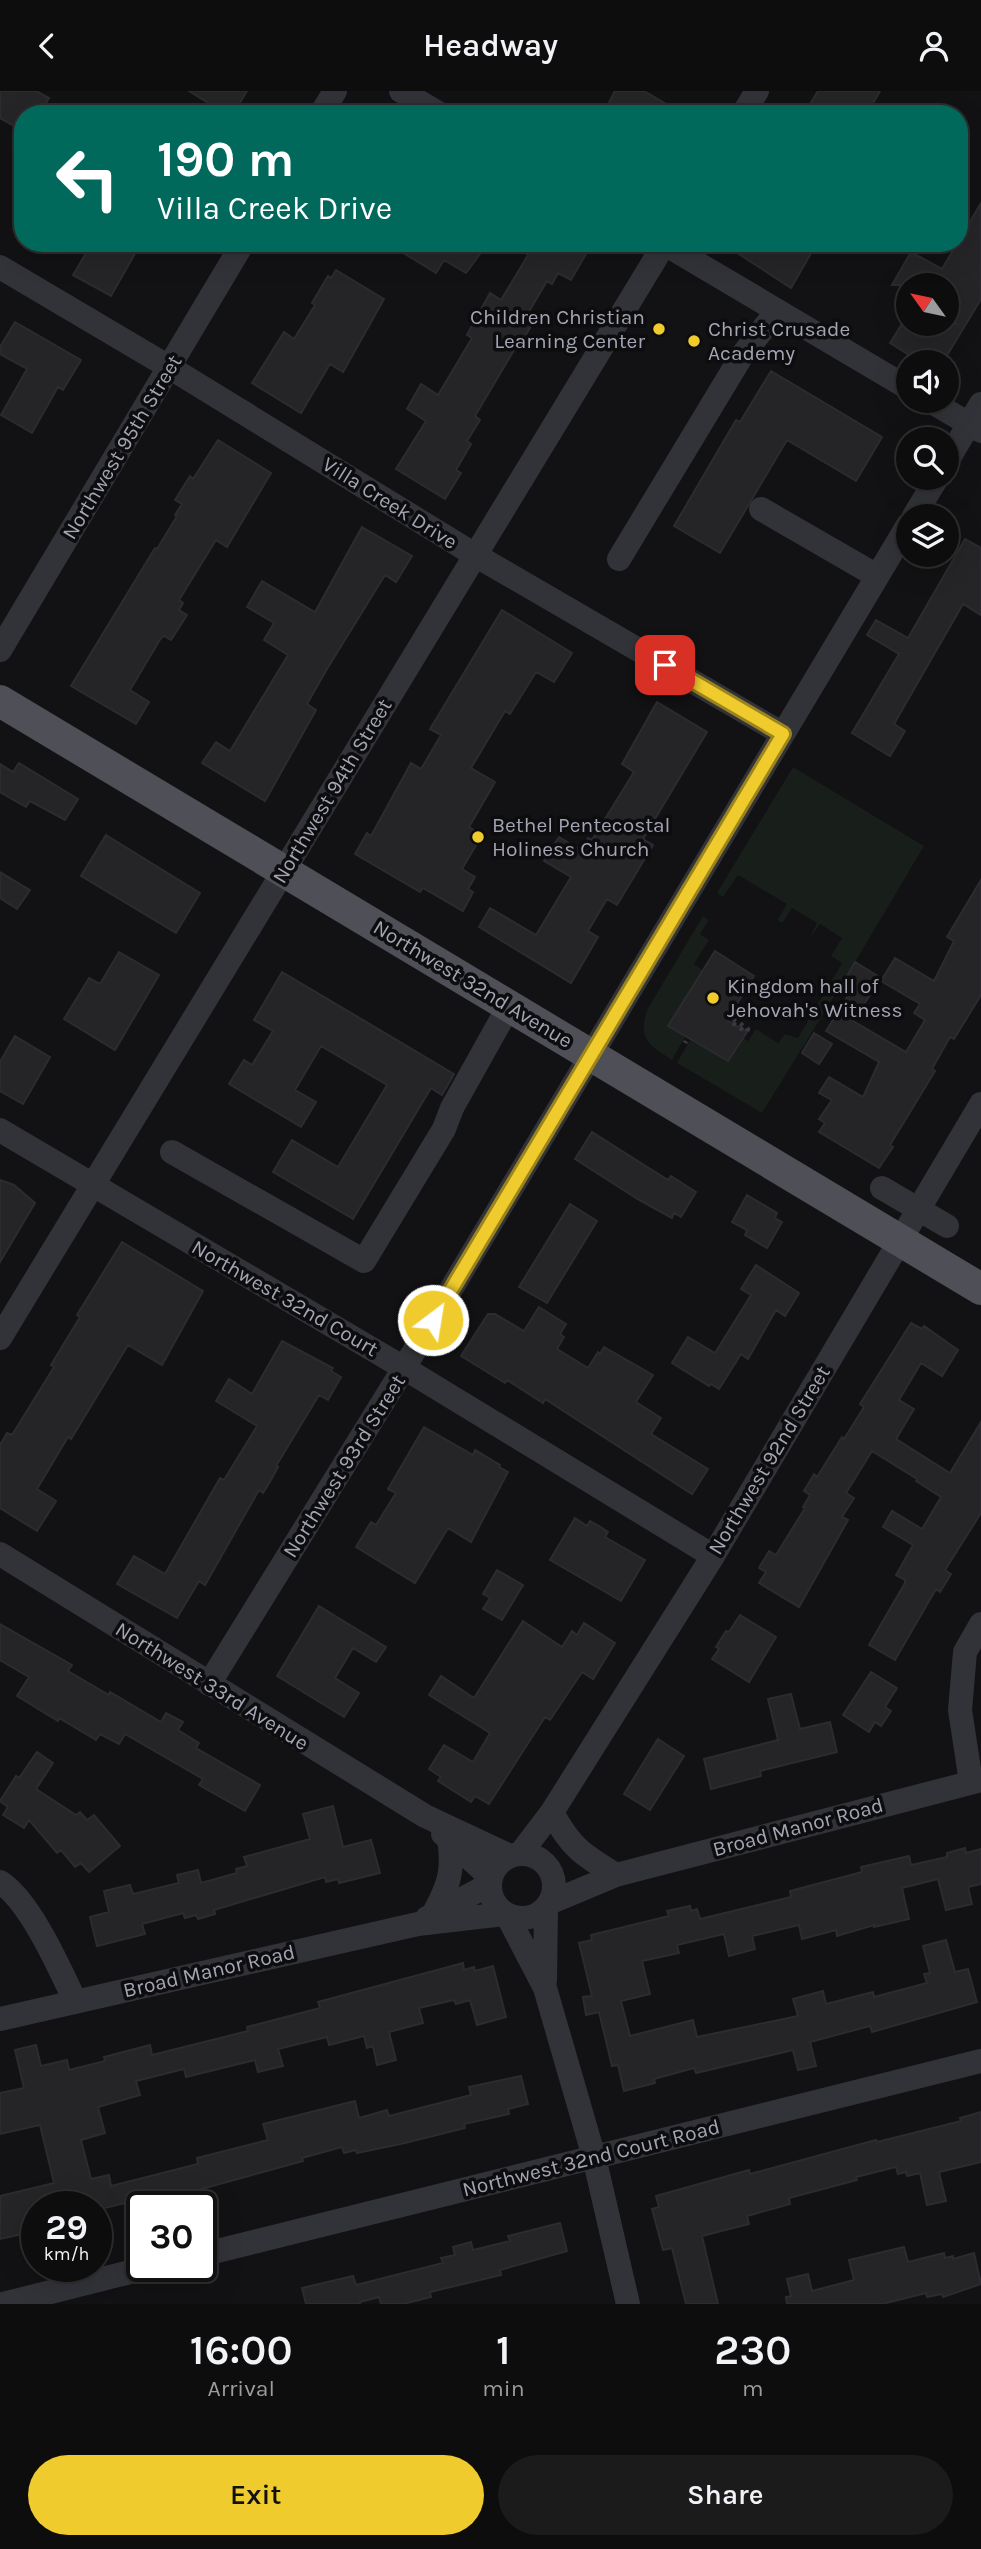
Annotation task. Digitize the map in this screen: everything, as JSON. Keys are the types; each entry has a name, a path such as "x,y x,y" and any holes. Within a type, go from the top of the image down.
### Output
{"main road":[{"name":"Northwest 32nd Avenue","path":"0,701 981,1289"}],"street":[{"path":"401,91 425,105"},
{"name":"Northwest 95th Street","path":"0,650 238,252"},
{"name":"Northwest 94th Street","path":"0,1338 659,252"},
{"path":"679,252 896,381"},
{"name":"Villa Creek Drive","path":"0,267 169,367 475,555 783,734"},
{"path":"619,559 741,356 777,311"},
{"path":"959,413 977,420 959,445"},
{"path":"761,509 877,576"},
{"name":"Northwest 93rd Street","path":"209,1684 404,1368 896,545"},
{"path":"172,1152 364,1261 444,1129 452,1108 509,1006"},
{"name":"Northwest 92nd Street","path":"515,1855 552,1812 713,1556 981,1104"},
{"name":"Northwest 32nd Court","path":"0,1131 404,1368 713,1556"},
{"path":"882,1188 947,1226"},
{"name":"Northwest 33rd Avenue","path":"0,1554 425,1816 515,1855"},
{"path":"976,1781 960,1710 965,1652 981,1625"},
{"name":"Broad Manor Road","path":"547,1906 615,1875 976,1781"},
{"path":"552,1812 563,1834 573,1846 615,1875"},
{"name":"Northwest 92nd Street","path":"547,1865 552,1812"},
{"name":"Northwest 33rd Avenue","path":"425,1816 490,1880"},
{"path":"426,1919 448,1886 452,1862 449,1839"},
{"path":"545,1987 547,1906 554,1888 547,1865 530,1855 515,1855 501,1861 490,1880 491,1899 506,1915 545,1987 594,2157 628,2304"},
{"name":"Broad Manor Road","path":"547,1865 615,1875"},
{"name":"Broad Manor Road","path":"426,1919 490,1880"},
{"path":"0,1882 10,1888 46,1940 75,2001"},
{"path":"506,1915 515,1919 526,1919 537,1915 547,1906"},
{"name":"Broad Manor Road","path":"0,2019 426,1919 506,1915"},
{"name":"Northwest 32nd Court Road","path":"217,2251 981,2061"},
{"path":"3,2304 126,2273"}],"shaded area":[{"path":"793,767 924,846 762,1113 677,1063 690,1040 728,1061 743,1038 748,1041 756,1029 778,1043 785,1034 798,1038 842,963 831,956 842,938 820,924 809,940 817,923 792,908 780,923 778,919 787,904 738,875 723,897 717,893"},
{"path":"703,916 709,920 700,934 709,940 694,964 703,970 668,1026 685,1037 672,1060 647,1040 644,1028 647,1010"}],"building":[{"path":"0,91 36,91 49,98 45,105 14,105 14,126 0,118"},
{"path":"189,91 247,91 238,105 212,105"},
{"path":"615,91 644,91 668,105 608,105"},
{"path":"818,91 880,91 872,105 809,105"},
{"path":"981,203 981,299 959,335 959,273 899,273 911,252 942,269 952,252 968,252 968,225"},
{"path":"87,252 136,252 111,296 73,275"},
{"path":"402,252 481,252 466,273 444,260 436,273"},
{"path":"523,252 586,254 571,280 558,273 552,284 547,281 527,315 533,319 529,325 531,326 475,416 480,420 467,441 471,444 456,470 461,473 445,499 396,469 426,421 407,409 421,384 438,395 472,338 467,335 490,293 501,300 528,255"},
{"path":"736,252 812,252 791,288"},
{"path":"336,270 384,299 343,372 330,364 301,413 252,383 284,332 294,339 315,305 312,303 328,276 331,278"},
{"path":"15,322 81,360 63,390 58,387 32,433 1,415 27,369 0,354 0,347"},
{"path":"896,334 896,336 959,336 950,350 901,350 890,343"},
{"path":"771,371 882,437 856,481 787,440 720,553 674,526 736,420 740,422"},
{"path":"218,440 271,473 227,547 216,540 179,600 183,603 179,610 187,615 171,640 164,636 161,638 130,690 149,702 136,724 71,686 177,516 175,515 182,504 175,500 190,476 193,479"},
{"path":"362,527 412,556 396,582 385,575 327,669 307,704 316,710 265,801 202,763 216,742 230,751 288,655 264,640 274,623 247,607 262,581 315,612"},
{"path":"965,539 981,548 981,615 963,604 894,724 905,731 890,756 852,733 899,654 867,635 876,620 908,638 949,567 959,567 959,549"},
{"path":"502,610 572,653 554,682 536,672 510,714 505,711 471,768 495,782 469,827 482,835 462,869 475,877 468,889 473,892 463,911 423,888 420,892 355,854 367,833 371,836 411,763 421,769 441,735 430,729"},
{"path":"657,702 707,732 643,839 653,845 617,905 607,899 588,931 598,937 571,983 479,927 490,908 536,935 571,877 544,861 559,837 581,850 588,838 592,840 634,772 622,764"},
{"path":"19,763 78,799 65,820 30,801 26,807 0,792 0,764 13,772"},
{"path":"106,835 200,893 176,933 81,876"},
{"path":"0,872 30,890 17,909 0,898"},
{"path":"981,880 981,995 954,1039 950,1037 932,1069 935,1071 879,1168 819,1132 825,1123 819,1119 832,1100 819,1093 829,1077 863,1097 879,1062 826,1031 851,991 842,985 855,962 881,978 853,1021 906,1052 925,1020 914,1013 920,1004 881,981 895,958 934,981 954,941 947,937"},
{"name":"Kingdom hall of Jehovah's Witness","path":"715,951 754,976 727,1020 747,1032 728,1061 668,1026"},
{"path":"119,952 159,975 115,1050 64,1019 89,978 100,984"},
{"path":"282,972 454,1074 442,1095 431,1088 353,1219 273,1172 292,1140 338,1167 387,1085 321,1046 295,1090 316,1102 301,1127 229,1084 244,1060 252,1065 273,1031 254,1020"},
{"path":"814,1033 832,1044 819,1064 802,1053"},
{"path":"15,1036 50,1057 23,1104 0,1091 0,1062"},
{"path":"592,1132 668,1180 671,1176 696,1192 681,1217 674,1213 672,1218 639,1200 575,1159"},
{"path":"0,1180 14,1185 35,1203 0,1262"},
{"path":"747,1195 777,1213 775,1218 782,1222 767,1248 745,1235 747,1230 732,1222"},
{"path":"570,1204 597,1221 547,1303 519,1287"},
{"path":"122,1242 203,1291 162,1365 128,1345 37,1489 56,1501 37,1531 0,1508 0,1445 7,1433 12,1435 54,1367 51,1365 80,1317 77,1315"},
{"path":"756,1265 799,1293 785,1316 776,1310 748,1359 741,1354 719,1389 711,1384 709,1386 672,1363 688,1337 715,1353 751,1295 741,1289"},
{"path":"539,1307 566,1324 560,1334 564,1337 557,1349 588,1368 604,1347 653,1375 636,1402 661,1418 651,1434 708,1469 692,1494 545,1399 543,1403 461,1356 488,1314 495,1314 524,1331"},
{"path":"911,1323 922,1329 924,1326 958,1350 942,1376 921,1363 899,1400 914,1409 896,1439 950,1473 981,1422 981,1513 945,1570 951,1574 940,1592 936,1589 895,1660 869,1645 905,1583 905,1580 896,1575 913,1545 883,1527 892,1511 922,1529 941,1497 916,1481 917,1479 872,1451 846,1493 854,1498 842,1517 848,1520 799,1607 759,1583 766,1572 759,1568 769,1551 776,1555 805,1508 803,1507 810,1495 804,1491 814,1474 817,1477 842,1437 844,1439 864,1407 860,1404"},
{"path":"282,1341 333,1368 331,1371 341,1377 328,1400 319,1395 276,1466 278,1467 263,1493 259,1490 205,1585 199,1581 177,1618 117,1584 134,1556 165,1574 220,1478 224,1480 257,1426 216,1401 229,1379 252,1394"},
{"path":"424,1427 473,1455 475,1450 508,1472 471,1542 448,1528 415,1583 356,1547 371,1522 376,1525 396,1493 388,1489"},
{"path":"575,1518 587,1526 590,1521 599,1526 608,1532 605,1537 645,1560 621,1601 550,1560"},
{"path":"497,1570 523,1585 502,1620 483,1609 490,1598 483,1594"},
{"path":"319,1606 386,1647 376,1662 353,1648 335,1678 359,1693 344,1717 277,1676"},
{"path":"740,1615 776,1637 749,1682 712,1659 726,1631 729,1632"},
{"path":"523,1621 562,1647 572,1631 577,1635 584,1623 615,1643 593,1679 582,1672 550,1720 545,1717 489,1804 475,1796 471,1802 438,1781 441,1777 429,1769 444,1745 473,1762 490,1733 429,1695 441,1676 474,1698"},
{"path":"0,1624 72,1665 68,1671 109,1695 110,1692 161,1722 166,1713 183,1722 178,1730 199,1743 196,1748 260,1785 245,1811 199,1785 203,1779 125,1734 119,1744 100,1734 96,1740 17,1696 29,1677 0,1660"},
{"path":"871,1672 897,1688 885,1707 891,1711 881,1726 875,1722 869,1732 843,1715"},
{"path":"791,1694 800,1729 830,1722 837,1752 760,1771 761,1776 711,1789 704,1759 778,1740 768,1699"},
{"path":"658,1739 684,1756 650,1810 624,1794"},
{"path":"37,1752 53,1763 36,1789 76,1815 80,1812 87,1820 94,1815 120,1846 89,1872 81,1863 75,1867 61,1850 57,1853 29,1820 24,1828 3,1815 8,1807 0,1801 16,1776 19,1778"},
{"path":"333,1806 343,1847 371,1840 380,1873 339,1883 338,1879 326,1882 325,1877 214,1910 215,1914 198,1919 196,1915 185,1918 183,1913 142,1924 145,1934 97,1946 90,1917 109,1912 104,1891 130,1885 133,1894 179,1883 177,1875 198,1870 201,1883 237,1873 236,1869 247,1866 244,1857 310,1839 303,1814"},
{"path":"965,1848 966,1853 981,1849 981,1884 968,1887 972,1904 946,1910 938,1879 902,1888 909,1919 874,1925 837,1936 836,1930 802,1939 799,1925 752,1936 755,1949 729,1956 724,1934 677,1945 679,1953 642,1961 650,1994 621,2001 630,2036 693,2020 697,2037 798,2016 793,1999 823,1991 826,2004 873,1992 874,1997 927,1983 924,1974 930,1973 923,1946 946,1940 955,1972 968,1969 977,2002 872,2032 870,2026 810,2042 816,2066 798,2070 793,2050 696,2073 694,2068 624,2091 618,2065 612,2066 599,2012 586,2015 583,1997 592,1996 579,1943 592,1940 591,1935 669,1916 667,1911 690,1906 691,1911 697,1909 700,1919 791,1897 790,1891 862,1872 861,1867 909,1856 911,1865 947,1857 947,1853"},
{"path":"463,1963 464,1970 474,1967 475,1971 493,1966 506,2017 477,2025 470,2000 456,2004 454,2000 419,2008 423,2023 389,2032 396,2060 377,2065 373,2046 367,2048 364,2036 329,2045 327,2037 278,2049 283,2066 258,2072 255,2060 186,2077 184,2069 136,2081 140,2095 98,2107 105,2133 81,2140 91,2179 109,2175 111,2186 198,2164 197,2158 268,2140 263,2124 355,2101 359,2118 387,2110 389,2116 471,2095 469,2087 521,2076 528,2104 508,2109 509,2114 464,2124 465,2128 357,2153 356,2150 344,2153 342,2147 302,2158 303,2161 194,2191 126,2191 126,2203 112,2206 112,2191 21,2191 21,2234 0,2239 0,2196 54,2183 40,2125 0,2134 0,2093 24,2088 15,2050 36,2045 41,2066 67,2060 69,2070 150,2045 152,2055 248,2031 247,2027 320,2008 318,2002"},
{"path":"981,2112 981,2162 939,2172 946,2201 927,2205 920,2173 907,2176 906,2172 898,2174 896,2167 789,2198 790,2204 747,2216 749,2224 702,2236 718,2304 686,2304 672,2248 663,2250 652,2209 659,2207 656,2196 749,2170 750,2174 876,2140 877,2142 961,2121 960,2118"},
{"path":"560,2223 567,2251 500,2270 501,2275 430,2292 431,2297 403,2304 381,2304 379,2297 360,2304 306,2304 302,2288 353,2276 356,2285 443,2263 441,2258 455,2255 453,2247 471,2242 473,2250 510,2241 508,2236"},
{"path":"904,2247 908,2262 944,2253 945,2258 953,2256 953,2259 974,2253 981,2284 943,2297 942,2294 927,2297 926,2293 882,2304 787,2304 786,2297 791,2296 787,2279 808,2274 812,2291 854,2280 849,2260"}],"place":[{"name":"Children Christian Learning Center","path":"659,329"},
{"name":"Christ Crusade Academy","path":"694,341"},
{"name":"Bethel Pentecostal Holiness Church","path":"478,837"},
{"name":"Kingdom hall of Jehovah's Witness","path":"713,998"}],"route":[{"path":"433,1320 783,734 665,665"}]}
